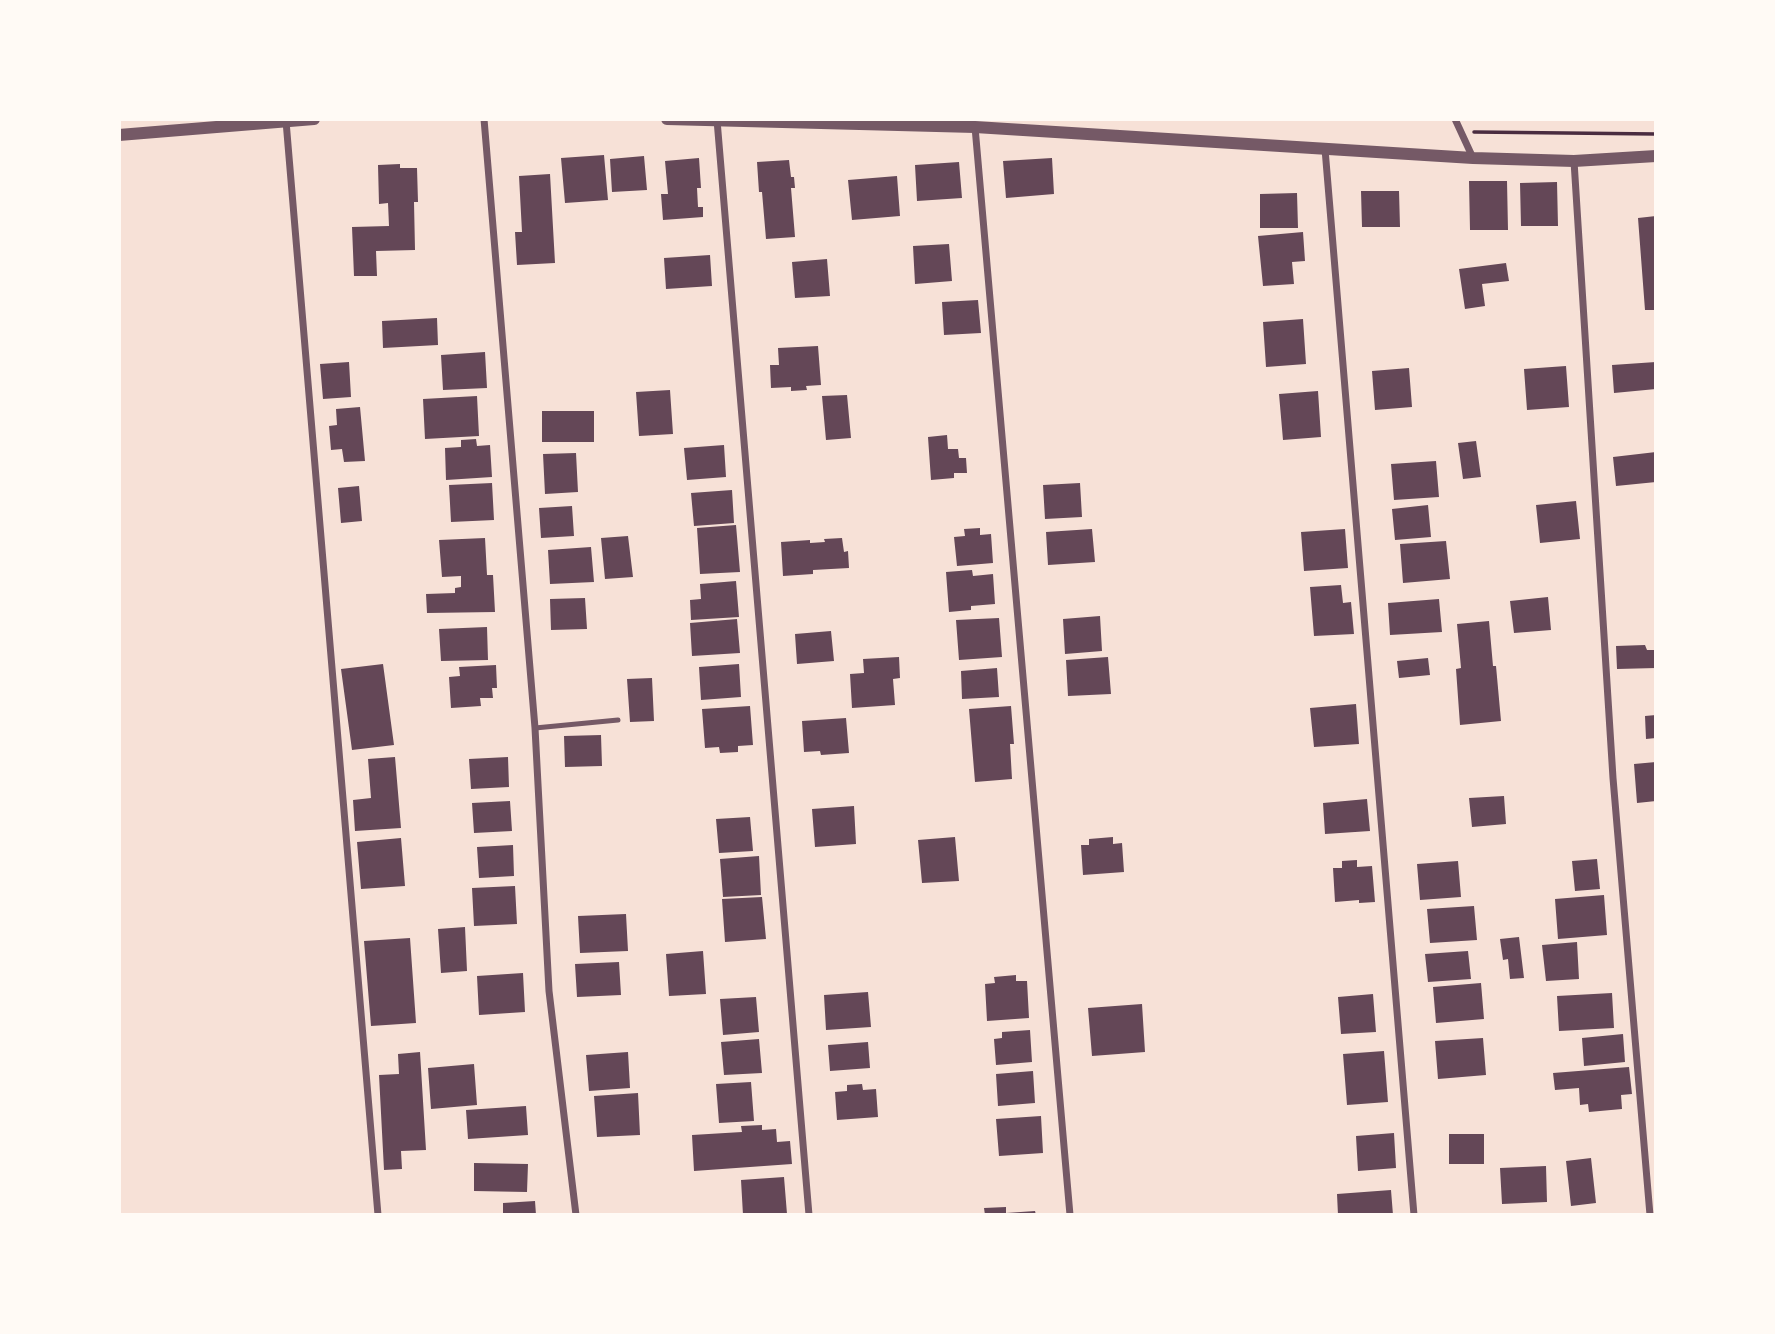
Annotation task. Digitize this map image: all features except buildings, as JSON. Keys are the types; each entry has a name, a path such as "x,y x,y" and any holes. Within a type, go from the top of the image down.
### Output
{"street":[{"path":"119,135 314,119"},
{"path":"484,119 536,728 549,991 576,1215"},
{"path":"667,119 975,127 1473,158 1574,161 1656,156"},
{"path":"1455,119 1473,158"},
{"path":"718,120 809,1215"},
{"path":"286,121 378,1215"},
{"path":"975,127 1069,1215"},
{"path":"1325,149 1414,1215"},
{"path":"1574,161 1613,778 1650,1215"}],"lane":[{"path":"536,728 618,720"}],"path":[{"path":"1461,132 1656,134"}]}
